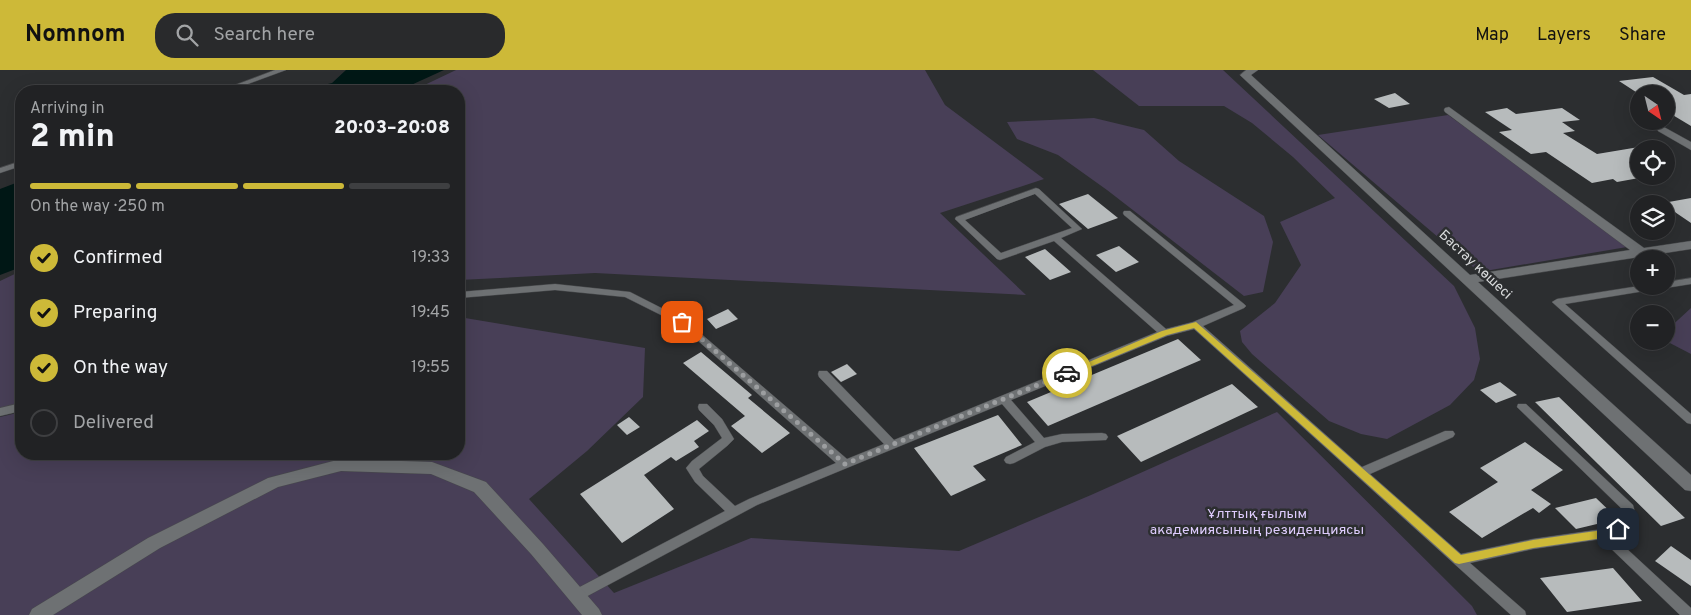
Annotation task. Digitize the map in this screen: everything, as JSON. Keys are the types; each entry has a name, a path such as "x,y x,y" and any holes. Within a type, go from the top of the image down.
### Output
{"street":[{"name":"Бастау көшесі","path":"1253,70 1245,75 1691,485"},
{"path":"1449,110 1638,250"},
{"path":"1665,130 1691,147"},
{"path":"1660,250 1691,245"},
{"path":"1469,279 1630,255"},
{"path":"38,615 154,543 274,482 342,465 432,468 480,487 537,549 593,615"}],"lane":[{"path":"239,85 282,70"},
{"path":"0,171 15,165"},
{"path":"1036,191 1078,229 1055,237 1000,257 958,219 1036,191"},
{"path":"577,595 753,502 1164,333 1196,325 1241,306 1127,213"},
{"path":"1055,237 1164,333"},
{"path":"1675,284 1691,281"},
{"path":"465,294 555,287 627,294 682,322 845,464"},
{"path":"1630,290 1557,302 1691,420"},
{"path":"1196,325 1520,615"},
{"path":"822,374 892,445"},
{"path":"1004,399 1042,443"},
{"path":"703,407 718,422 728,439 718,449 701,457 692,468 699,478 733,512"},
{"path":"1459,560 1533,544 1603,534 1632,524 1629,508 1522,407"},
{"path":"0,412 15,408"},
{"path":"1362,472 1449,434"},
{"path":"1010,460 1042,443 1062,438 1102,437"},
{"path":"1603,534 1689,615"}],"green space":[{"path":"456,70 925,70 945,105 1044,179 940,213 1026,295 595,273 465,280 465,85 425,85"},
{"path":"1093,70 1223,70 1454,286 1475,328 1480,359 1474,380 1450,405 1387,439 1361,434 1329,421 1252,354 1242,342 1240,331 1275,303 1301,265 1280,222 1335,198 1293,157 1252,123 1224,106 1139,106"},
{"path":"1448,115 1520,166 1627,247 1479,272 1318,135"},
{"path":"1094,118 1144,130 1179,161 1264,216 1273,242 1263,292 1244,296 1107,190 1058,155 1017,139 1007,122"},
{"path":"15,274 15,405 0,409 0,281"},
{"path":"1691,308 1691,354 1675,346 1675,323"},
{"name":"Ұлттық ғылым академиясының резиденциясы","path":"465,318 645,348 643,397 587,451 529,499 614,593 751,538 959,551 1091,495 1277,412 1472,606 1477,615 0,615 0,417 15,413 15,460 465,460"}],"shaded area":[{"path":"346,70 444,70 411,85 324,85 332,83"},
{"path":"15,183 15,269 0,275 0,189"}],"building":[{"path":"1653,77 1667,85 1630,85 1630,88 1619,81"},
{"path":"1675,90 1684,95 1691,94 1691,126 1675,116"},
{"path":"1395,93 1410,104 1389,108 1374,99"},
{"path":"1507,108 1516,114 1562,108 1580,120 1562,122 1575,131 1563,133 1597,154 1630,148 1630,180 1617,182 1613,179 1592,183 1546,152 1531,154 1499,132 1512,130 1485,112"},
{"path":"1088,194 1118,218 1088,229 1059,204"},
{"path":"1691,198 1691,223 1675,212 1675,201"},
{"path":"1119,246 1139,262 1116,272 1096,255"},
{"path":"1045,249 1071,272 1050,280 1025,257"},
{"path":"728,309 738,319 716,329 707,319"},
{"path":"1178,339 1201,360 1048,426 1027,402"},
{"path":"701,352 752,395 748,398 790,433 762,453 731,426 745,416 683,363"},
{"path":"847,364 857,374 841,382 831,372"},
{"path":"1500,382 1517,395 1496,403 1480,390"},
{"path":"1232,384 1258,407 1141,462 1117,436"},
{"path":"1559,397 1685,518 1661,526 1535,402"},
{"path":"998,415 1022,445 973,466 986,480 951,496 914,448"},
{"path":"629,417 640,427 627,435 617,425"},
{"path":"697,420 709,431 694,441 699,447 676,461 671,457 644,475 674,509 622,543 580,494"},
{"path":"1525,442 1563,470 1531,490 1551,504 1539,513 1533,508 1482,538 1449,512 1498,482 1480,468"},
{"path":"1596,498 1618,519 1576,529 1555,508"},
{"path":"1671,546 1691,560 1691,586 1655,561"},
{"path":"1613,568 1642,601 1567,612 1540,578"}],"way so far":[{"path":"682,322 845,464 1067,373"}],"route":[{"path":"1067,373 1164,333 1196,325 1459,560 1533,544 1603,534 1618,529"}]}
